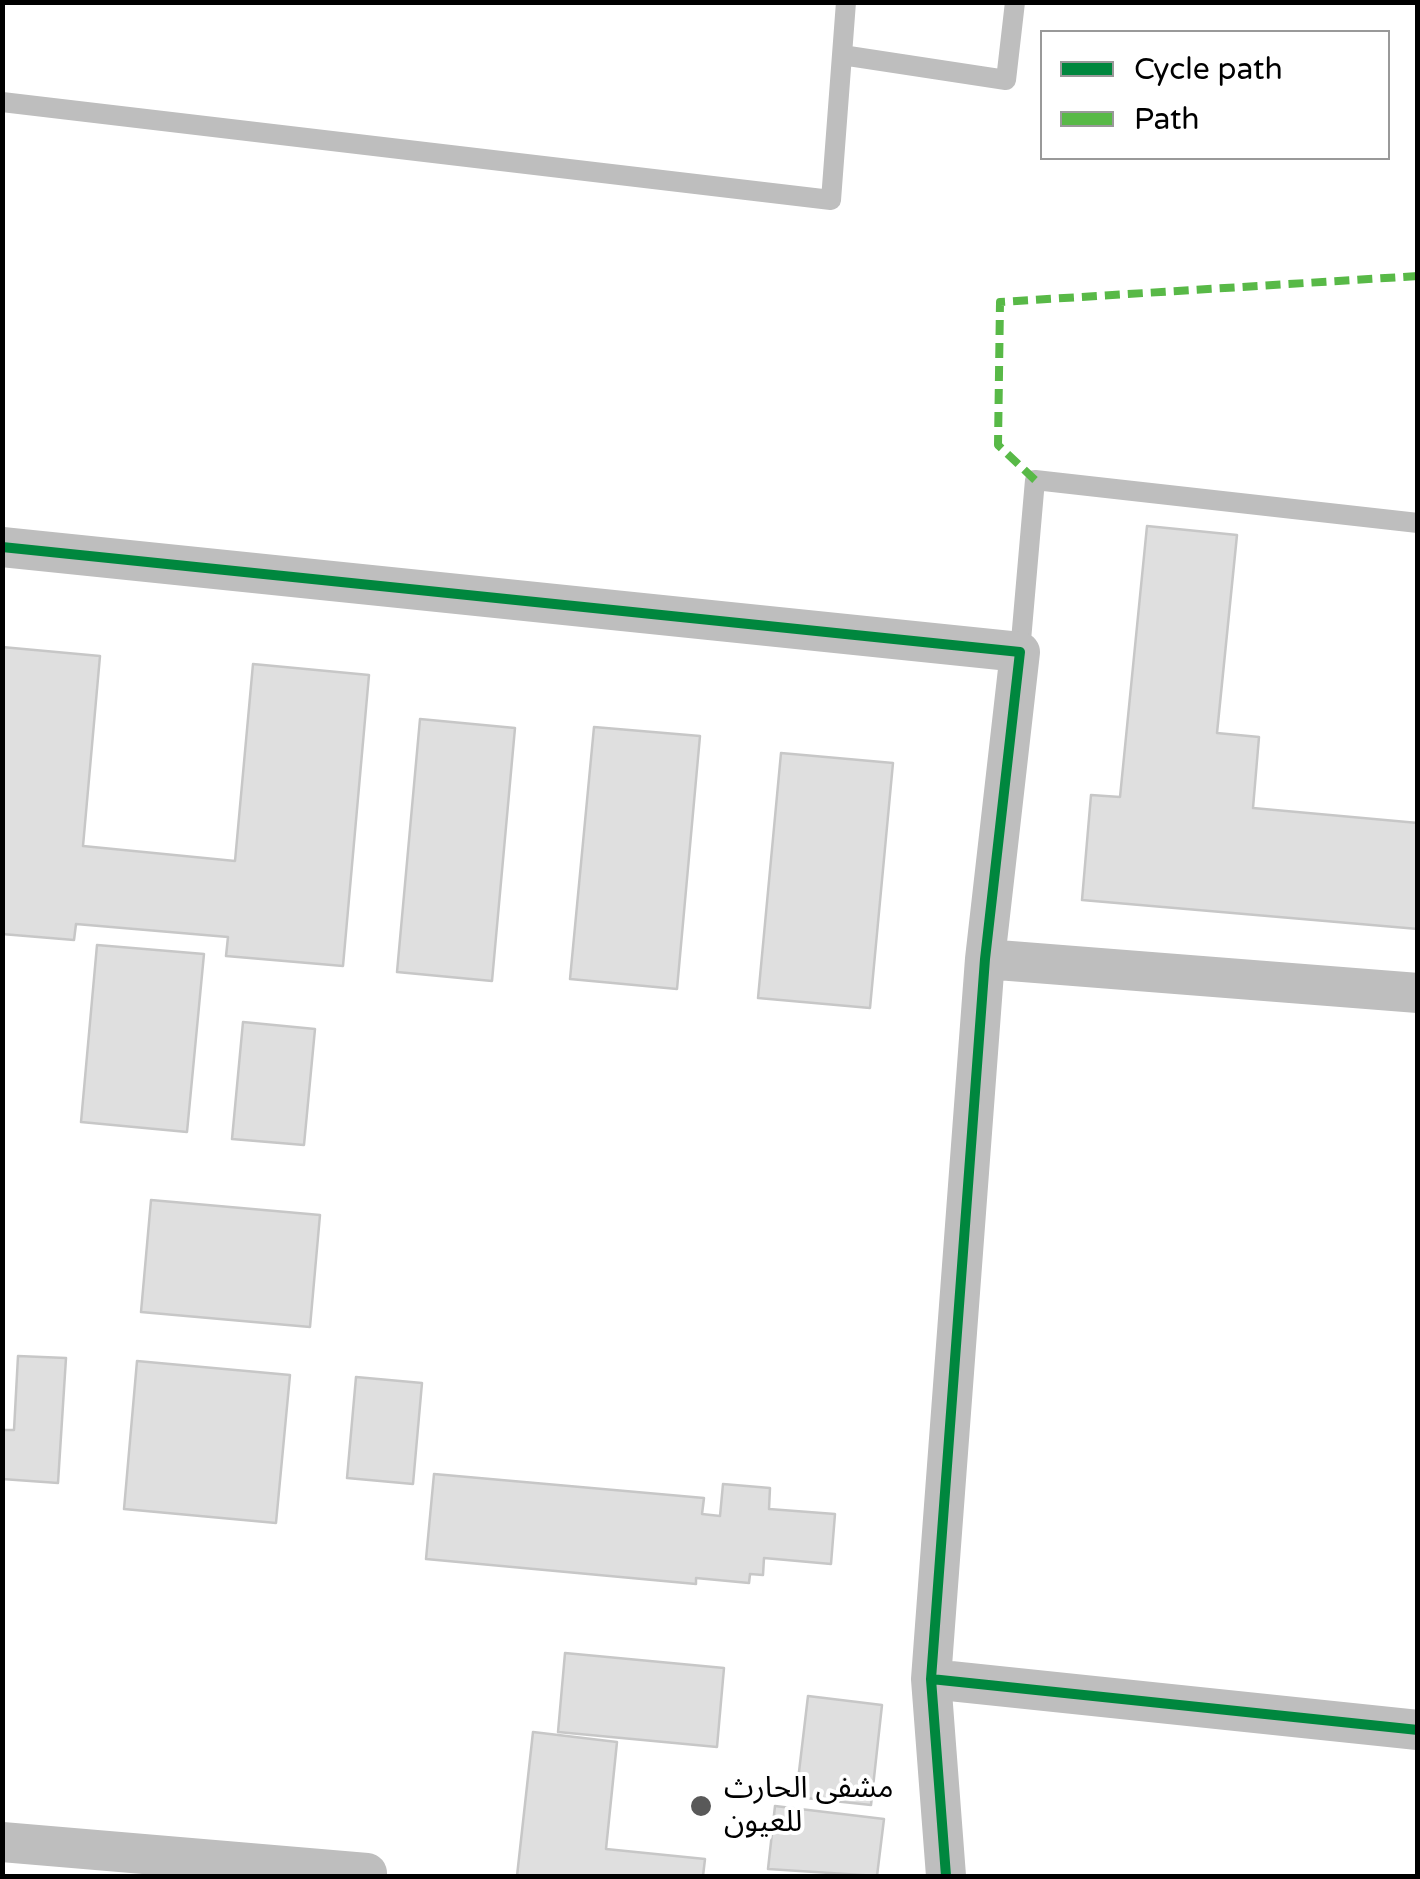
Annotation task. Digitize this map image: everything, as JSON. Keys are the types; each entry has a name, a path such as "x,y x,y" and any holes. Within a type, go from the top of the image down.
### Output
{"street":[{"path":"2,547 1020,652 985,959 931,1679 946,1876"},
{"path":"985,959 1418,993"},
{"path":"931,1679 1418,1730"},
{"path":"2,1842 367,1873"}],"lane":[{"path":"2,102 830,200 846,2"},
{"path":"842,55 1006,80 1015,2"},
{"path":"1020,652 1034,480 1418,523"}],"building":[{"path":"1147,526 1237,535 1217,733 1259,737 1253,808 1418,823 1418,929 1082,900 1091,795 1120,797"},
{"path":"2,647 100,656 83,846 235,861 253,664 369,675 343,966 226,956 228,937 76,924 74,940 2,934"},
{"path":"420,719 515,728 492,981 397,972"},
{"path":"594,727 700,736 677,989 570,979"},
{"path":"781,753 893,763 870,1008 758,998"},
{"path":"97,945 204,954 187,1132 81,1122"},
{"path":"243,1022 315,1029 304,1145 232,1139"},
{"path":"151,1200 320,1215 310,1327 141,1312"},
{"path":"18,1356 66,1358 58,1483 2,1479 2,1430 14,1430"},
{"path":"137,1361 290,1375 276,1523 124,1509"},
{"path":"356,1377 422,1383 413,1484 347,1478"},
{"path":"434,1474 704,1498 702,1514 720,1516 723,1484 770,1488 769,1509 835,1514 831,1564 764,1558 763,1575 750,1574 749,1583 696,1578 696,1584 426,1559"},
{"path":"565,1653 724,1668 717,1747 558,1732"},
{"path":"808,1696 882,1705 871,1805 796,1797"},
{"path":"533,1732 617,1742 606,1849 705,1859 703,1876 517,1876"},
{"path":"775,1806 884,1819 877,1876 768,1869"}],"marked path":[{"path":"1035,480 998,445 1000,302 1418,276"}],"cycle path":[{"path":"2,547 1020,652 985,959 931,1679 946,1876"},
{"path":"931,1679 1418,1730"}],"place":[{"name":"مشفى الحارث للعيون","path":"701,1806"}]}
